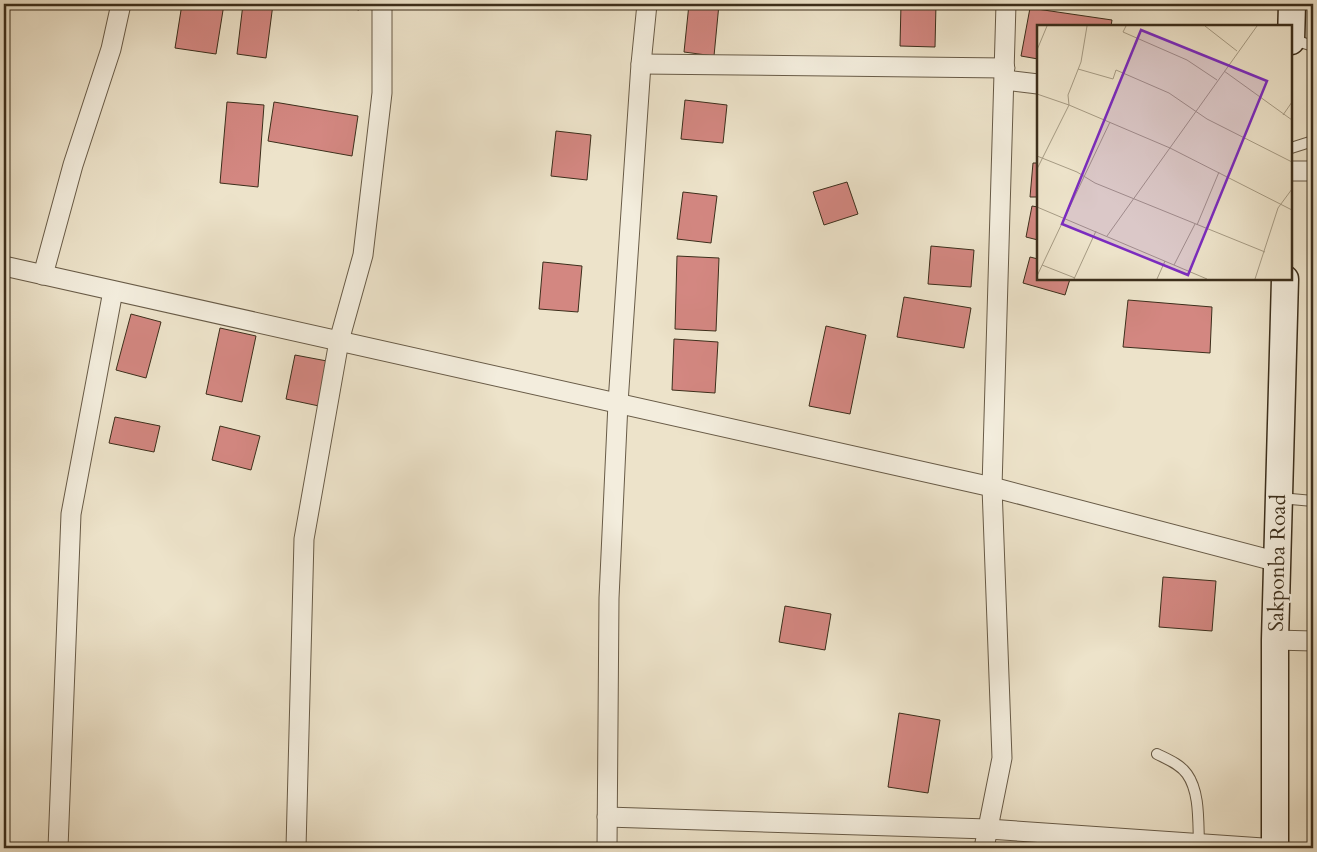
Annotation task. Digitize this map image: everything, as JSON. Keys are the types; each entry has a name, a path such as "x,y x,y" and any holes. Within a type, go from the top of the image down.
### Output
{"main road":[{"path":"1291,25 1292,4"},
{"name":"Sakponba Road","path":"1275,848 1275,640 1285,280"}],"street":[{"path":"43,275 73,166 111,49 121,4"},
{"path":"296,848 304,538 339,341 363,254 382,93 382,4"},
{"path":"607,848 609,598 618,403 646,4"},
{"path":"984,848 1002,758 992,487 1006,4"},
{"path":"641,64 1005,74 1037,84"},
{"path":"1292,171 1313,171"},
{"path":"4,266 992,487 1278,562"},
{"path":"58,848 71,514 113,291"},
{"path":"1275,640 1313,641"},
{"path":"608,817 988,829 1263,848"}],"lane":[{"path":"1292,40 1313,46"},
{"path":"1292,148 1313,141"},
{"path":"1279,498 1313,501"},
{"path":"1157,754 1174,762 1186,773 1192,784 1196,802 1199,844"}],"building":[{"path":"182,4 224,4 216,54 175,48"},
{"path":"243,4 273,4 266,58 237,54"},
{"path":"329,4 360,4 359,10"},
{"path":"689,4 719,4 714,56 684,52"},
{"path":"901,4 936,4 935,47 900,46"},
{"path":"1030,8 1112,20 1111,25 1037,25 1037,59 1021,56"},
{"path":"685,100 727,105 723,143 681,139"},
{"path":"227,102 264,105 258,187 220,183"},
{"path":"274,102 358,116 352,156 268,141"},
{"path":"556,131 591,135 587,180 551,176"},
{"path":"1033,163 1037,163 1037,197 1030,197"},
{"path":"847,182 858,214 824,225 813,192"},
{"path":"683,192 717,196 711,243 677,239"},
{"path":"1032,206 1037,207 1037,240 1026,237"},
{"path":"931,246 974,250 971,287 928,284"},
{"path":"677,256 719,258 716,331 675,329"},
{"path":"1030,257 1037,259 1037,280 1070,280 1065,295 1023,283"},
{"path":"543,262 582,266 578,312 539,309"},
{"path":"904,297 971,308 964,348 897,337"},
{"path":"1128,300 1212,307 1210,353 1123,347"},
{"path":"131,314 161,322 146,378 116,370"},
{"path":"826,326 866,335 850,414 809,406"},
{"path":"220,328 256,336 242,402 206,394"},
{"path":"674,339 718,342 715,393 672,390"},
{"path":"295,355 327,361 319,406 286,399"},
{"path":"115,417 160,426 154,452 109,443"},
{"path":"220,426 260,436 251,470 212,460"},
{"path":"1163,577 1216,581 1212,631 1159,627"},
{"path":"785,606 831,614 825,650 779,642"},
{"path":"899,713 940,720 928,793 888,787"}]}
